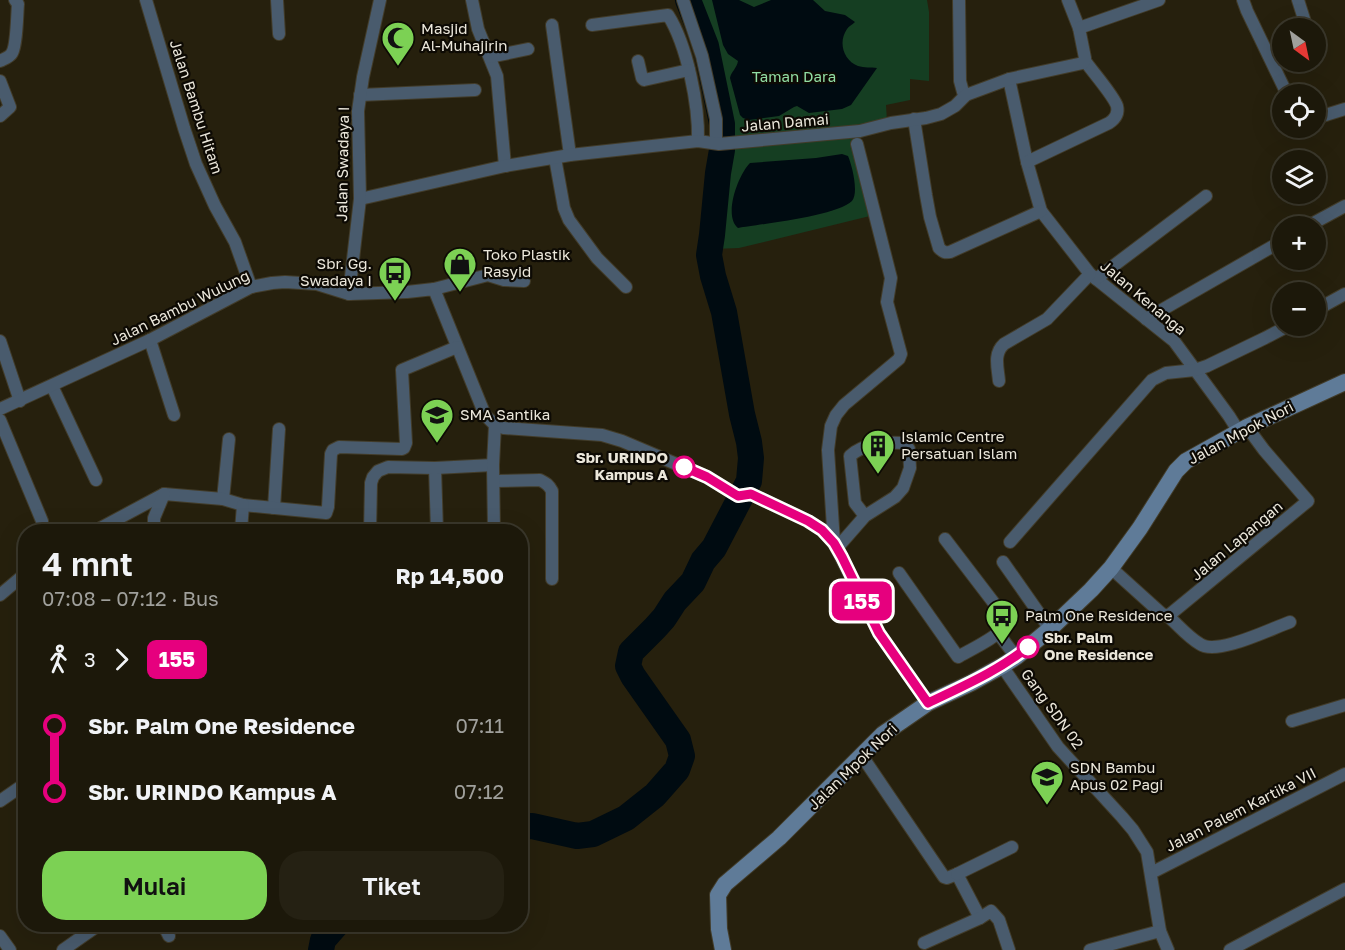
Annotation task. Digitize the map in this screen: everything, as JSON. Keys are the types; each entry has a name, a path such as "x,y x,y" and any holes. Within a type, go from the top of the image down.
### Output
{"main road":[{"name":"Jalan Mpok Nori","path":"723,950 719,929 718,896 725,884 779,838 883,734 928,703 971,683 1009,661 1050,629 1111,568 1140,528 1176,471 1186,461 1243,430 1344,383"}],"street":[{"name":"Jalan Bambu Hitam","path":"146,0 196,164 235,242 251,287"},
{"path":"277,0 279,34"},
{"name":"Jalan Swadaya I","path":"349,294 360,199 358,125 360,95 380,0"},
{"path":"472,0 478,29 497,76 505,166"},
{"path":"683,0 702,56 721,143"},
{"path":"959,0 960,81 966,95"},
{"path":"1027,162 1109,123 1116,116 1117,107 1085,61 1079,28 1068,0"},
{"path":"1079,28 1158,0"},
{"path":"1243,0 1282,84"},
{"path":"1298,0 1304,18"},
{"path":"0,61 12,52 15,45 20,1"},
{"path":"592,25 668,15 689,70 698,122 698,141"},
{"path":"552,25 570,155"},
{"path":"490,57 528,49"},
{"path":"638,61 644,80 689,70"},
{"name":"Jalan Damai","path":"360,199 505,166 570,155 698,141 721,143 860,131 941,114 956,106 966,95 1009,79 1085,61"},
{"name":"Jalan Kenanga","path":"1009,79 1027,162 1041,211 1093,277 1174,341 1243,430"},
{"path":"0,81 10,107 0,116"},
{"path":"360,95 475,90"},
{"path":"1326,115 1345,109"},
{"path":"915,119 930,217 939,248 942,251 950,252 1041,211"},
{"path":"835,545 828,450 831,426 844,405 899,359 900,354 887,302 891,278 857,144"},
{"path":"555,158 564,208 569,220 597,258 626,286"},
{"path":"999,381 997,357 1000,348 1047,319 1093,277 1206,196"},
{"path":"1326,216 1345,206"},
{"path":"1146,319 1272,247"},
{"name":"Jalan Bambu Wulung","path":"0,410 150,340 251,287 285,282 317,284 349,294 434,289 488,275 504,280 524,281"},
{"path":"434,289 485,415 495,425 504,428 602,435 622,441 707,477 738,496 751,494 808,521 822,530 835,545 879,633 928,703"},
{"path":"1326,304 1345,294"},
{"path":"1010,542 1152,380 1166,373 1195,370 1272,334"},
{"path":"150,340 174,415"},
{"path":"0,341 20,401"},
{"path":"108,524 164,494 223,499 243,505 326,513 333,450 336,447 404,448 406,443 402,370 457,346"},
{"path":"52,386 96,480"},
{"path":"0,420 42,521"},
{"path":"494,524 495,425"},
{"path":"274,508 279,429"},
{"name":"Jalan Lapangan","path":"1168,616 1308,501 1264,450 1243,430"},
{"path":"223,499 229,439"},
{"path":"835,545 865,516 896,497 903,488 910,468 909,449 904,443 886,442 857,450 850,456 855,503 865,516"},
{"path":"370,524 370,483 378,471 388,467 435,468 493,465"},
{"path":"435,468 438,524"},
{"path":"494,481 540,480 546,483 552,491 552,579"},
{"path":"154,524 154,518 164,494"},
{"path":"242,524 243,505"},
{"path":"899,573 958,657 998,633 1004,626 1000,611 945,539"},
{"path":"1003,562 1050,629"},
{"path":"1111,568 1201,645 1212,648 1233,644 1290,622"},
{"path":"0,595 18,580"},
{"name":"Gang SDN 02","path":"998,633 1009,661 1058,747 1127,823 1148,852 1160,931 1168,950"},
{"path":"1292,721 1345,705"},
{"path":"862,756 946,879 1012,847"},
{"name":"Jalan Palem Kartika VII","path":"1151,873 1345,774"},
{"path":"0,801 18,789"},
{"path":"957,874 980,918"},
{"path":"1230,950 1345,889"},
{"path":"924,943 991,911 999,920 1009,950"},
{"path":"1090,950 1160,931"},
{"path":"63,950 89,932"},
{"path":"167,932 169,936"},
{"path":"0,936 10,950"}],"green space":[{"name":"Taman Dara","path":"692,0 927,0 929,81 910,79 910,100 886,105 887,122 853,128 874,215 739,248 713,249 726,130 710,51"}],"shaded area":[{"path":"712,0 739,0 754,7 771,0 813,0 825,11 845,15 855,22 844,34 843,50 849,60 858,66 877,68 851,105 842,109 809,113 797,106 779,116 749,120 743,118 740,115 730,78 738,61 728,54 723,45"},
{"path":"842,154 848,156 853,172 855,192 852,201 831,211 815,215 738,228 734,222 732,205 737,186 750,163"}],"waterway":[{"path":"528,826 577,836 593,834 626,818 655,795 677,770 682,756 678,740 633,676 628,666 631,652 664,618 675,601 693,582 703,561 714,548 749,481 751,458 749,442 724,312 709,255 722,150 722,124 706,46 688,0"},
{"path":"321,950 323,940 330,932"}],"bus line":[{"name":"155","path":"684,467 707,477 738,496 751,494 822,530 834,543 842,557 879,633 928,703 1002,666 1028,647"}],"place":[{"name":"Masjid Al-Muhajirin","path":"398,67"},
{"name":"Toko Plastik Rasyid","path":"460,293"},
{"name":"Sbr. Gg. Swadaya I","path":"395,302"},
{"name":"SMA Santika","path":"437,444"},
{"name":"Sbr. URINDO Kampus A","path":"684,467"},
{"name":"Islamic Centre Persatuan Islam","path":"878,475"},
{"name":"Palm One Residence","path":"1002,645"},
{"name":"Sbr. Palm One Residence","path":"1028,647"},
{"name":"SDN Bambu Apus 02 Pagi","path":"1047,806"}]}
